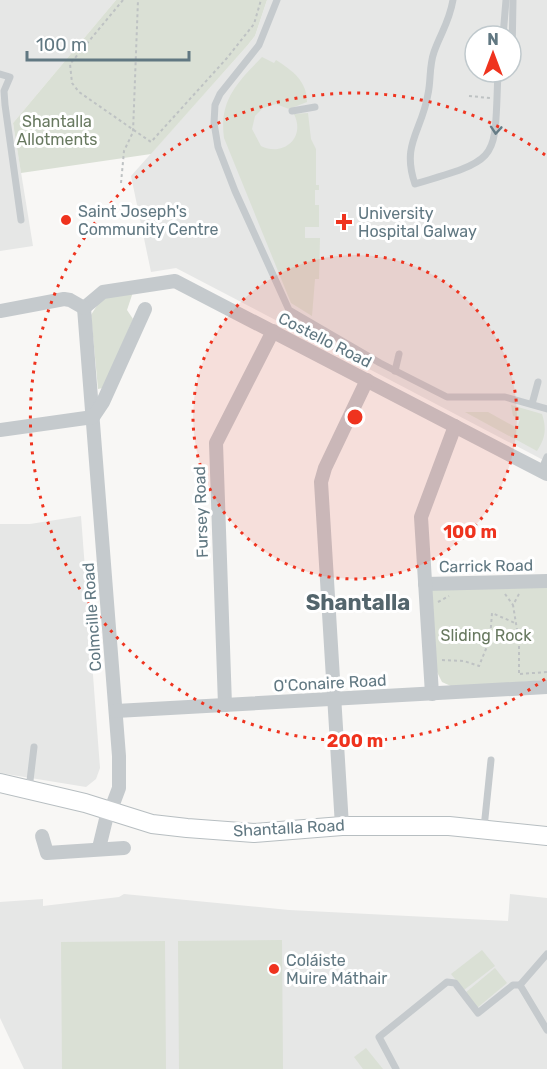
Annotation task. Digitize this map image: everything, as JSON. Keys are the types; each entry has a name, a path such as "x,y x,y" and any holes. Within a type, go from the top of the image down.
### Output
{"street":[{"name":"Costello Road","path":"84,308 102,292 175,281 544,473"},
{"path":"0,310 64,299 84,308"},
{"name":"Colmcille Road","path":"84,308 116,711 119,788 109,812 99,848"},
{"path":"0,430 93,417 103,402 145,309"},
{"name":"Fursey Road","path":"225,705 216,443 273,331"},
{"path":"342,826 321,482 325,468 367,380"},
{"path":"432,694 422,517 454,426"},
{"name":"Carrick Road","path":"425,584 520,588 547,581"},
{"name":"O'Conaire Road","path":"116,711 547,687"},
{"name":"Shantalla Road","path":"0,783 152,824 243,833 342,826 484,828 547,836"},
{"path":"42,836 47,853 124,848"}],"lane":[{"path":"277,0 259,45 229,80 214,105 214,123 218,147 289,310 395,371 447,397 505,397 547,409"},
{"path":"453,0 447,25 433,55 427,100 409,148 409,159 415,184 473,166 487,154 496,134 498,84"},
{"path":"504,24 506,0"},
{"path":"513,0 513,24"},
{"path":"0,74 10,77 3,91 21,220"},
{"path":"418,99 427,100"},
{"path":"292,111 315,107"},
{"path":"395,371 399,354"},
{"path":"532,404 538,382"},
{"path":"544,473 547,457"},
{"path":"29,789 34,747"},
{"path":"484,828 491,760"},
{"path":"396,1069 379,1037 447,982 455,983 478,1013 513,985 520,985 547,954"},
{"path":"520,985 547,1030"}],"path":[{"path":"123,0 70,63 72,83 79,92 132,132 151,142 227,58 254,24 261,0"},
{"path":"121,183 124,151 132,132 138,0"},
{"path":"469,96 492,98"},
{"path":"499,593 505,594 520,588"},
{"path":"519,688 513,605 520,588"},
{"path":"505,594 513,605"},
{"path":"437,608 438,602 452,595"},
{"path":"429,650 440,650 442,661 458,661 479,666 490,639 492,613 515,622"},
{"path":"519,674 547,672"}],"shaded area":[{"path":"0,0 116,0 13,123 33,246 0,251"},
{"name":"University Hospital Galway","path":"267,0 547,0 547,462 176,268 151,272 131,176 255,36"},
{"path":"81,516 100,768 96,779 86,787 0,773 0,524 30,524"},
{"name":"Coláiste Muire Máthair","path":"124,894 289,910 508,921 510,894 547,898 547,1069 24,1069 0,1018 0,902 43,899 43,906 119,897"}],"green space":[{"name":"Shantalla Allotments","path":"116,0 267,0 255,36 151,154 21,173 13,123"},
{"path":"262,57 274,63 276,60 298,77 305,88 307,102 289,109 276,104 263,108 255,116 252,129 261,146 269,149 284,147 295,138 297,123 294,114 308,113 311,139 316,149 316,185 319,185 319,190 315,190 315,205 319,205 319,227 305,227 305,238 320,238 319,279 315,279 312,316 291,303 224,138 224,113 227,103 238,84"},
{"path":"133,292 127,310 133,319 103,388 98,389 91,315 101,299"},
{"path":"511,405 542,414 544,434 537,451 465,412 488,412 517,428 520,419 513,416"},
{"name":"Sliding Rock","path":"547,585 547,680 453,687 442,682 437,672 432,590"},
{"path":"282,940 283,1069 179,1069 178,941"},
{"path":"165,941 166,1069 62,1069 61,942"},
{"path":"482,950 495,966 464,990 451,974"},
{"path":"495,968 507,983 477,1008 465,993"},
{"path":"366,1048 383,1069 363,1069 354,1057"}],"place":[{"name":"Saint Joseph's Community Centre","path":"66,220"},
{"name":"University Hospital Galway","path":"344,222"},
{"name":"Coláiste Muire Máthair","path":"274,969"}],"district":[{"name":"Shantalla","path":"358,602"}]}
